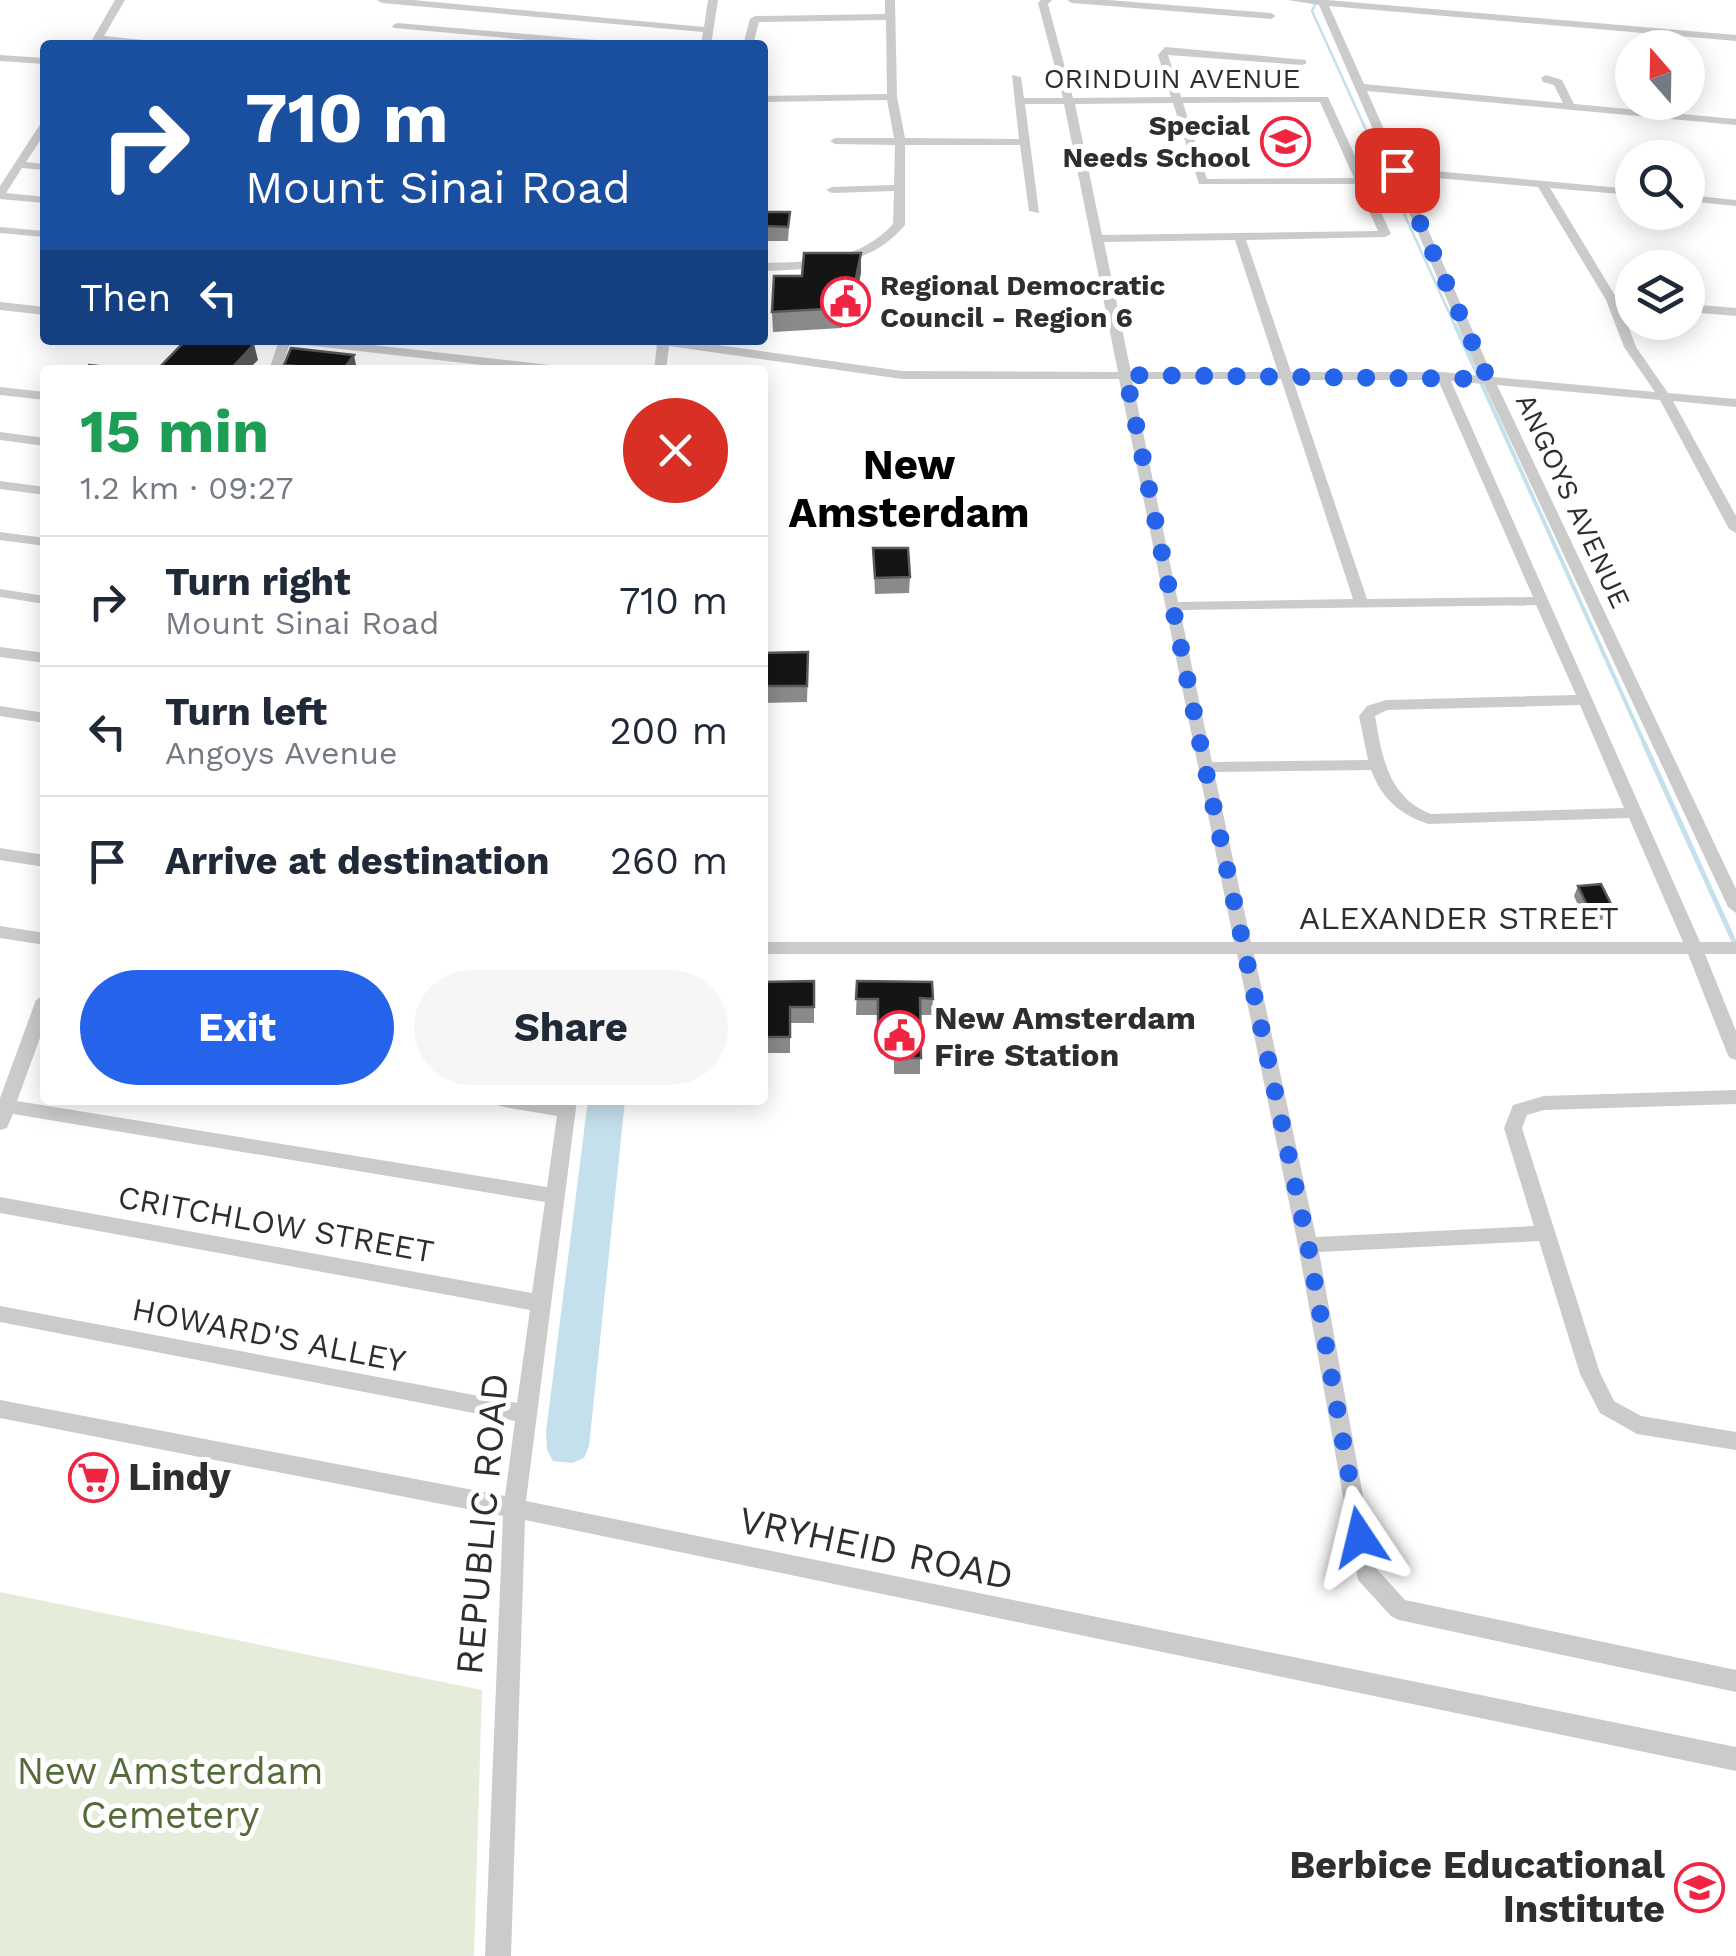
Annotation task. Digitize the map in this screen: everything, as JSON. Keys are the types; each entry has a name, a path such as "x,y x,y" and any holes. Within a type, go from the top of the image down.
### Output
{"street":[{"path":"97,40 120,0"},
{"path":"382,0 708,30"},
{"path":"707,40 713,0"},
{"path":"768,267 835,261 868,252 899,225 900,142 892,97 890,0"},
{"path":"1047,0 1043,3 1070,101 1205,767 1308,1245 1366,1573 1399,1609 1736,1681"},
{"path":"1072,0 1271,16"},
{"path":"1293,0 1736,38"},
{"path":"393,40 403,1"},
{"name":"ANGOYS AVENUE","path":"1323,3 1484,379 1732,886 1736,907"},
{"path":"749,40 754,19 890,17"},
{"path":"397,26 561,40"},
{"path":"1097,240 1385,234 1360,181 1203,182 1163,55 1165,50 1302,62"},
{"path":"0,58 40,61"},
{"path":"1016,77 1035,211"},
{"path":"1546,78 1548,82 1558,82 1570,106"},
{"path":"1359,87 1736,122"},
{"path":"768,99 892,97"},
{"name":"ORINDUIN AVENUE","path":"1020,101 1324,99 1360,181"},
{"path":"40,133 21,165 4,182 0,195 40,199"},
{"path":"834,141 1025,142"},
{"path":"21,165 40,167"},
{"path":"1397,170 1615,190"},
{"path":"1542,183 1612,300 1630,347 1664,396 1734,522"},
{"path":"832,190 897,188"},
{"path":"1705,200 1736,203"},
{"path":"0,230 40,234"},
{"path":"1240,238 1361,604"},
{"path":"0,306 40,310"},
{"path":"1705,309 1736,312"},
{"path":"342,345 516,365"},
{"path":"695,345 902,375 1444,376 1736,403"},
{"path":"1444,376 1582,700 1694,948 1736,1054"},
{"path":"0,390 40,395"},
{"path":"0,436 40,441"},
{"path":"0,485 40,490"},
{"path":"0,536 40,541"},
{"path":"0,592 40,599"},
{"path":"1172,606 1539,601"},
{"path":"0,652 40,657"},
{"path":"1582,700 1386,704 1372,708 1367,716 1376,765 1395,800 1408,813 1429,819 1632,813"},
{"path":"0,710 40,717"},
{"path":"1205,767 1376,765"},
{"path":"0,854 40,860"},
{"path":"0,932 40,938"},
{"name":"ALEXANDER STREET","path":"768,948 1728,948"},
{"path":"40,1024 2,1111 554,1196"},
{"path":"1736,1097 1544,1104 1520,1110 1513,1128 1543,1233 1590,1374 1606,1408 1637,1425 1736,1440"},
{"name":"REPUBLIC ROAD","path":"498,1956 514,1508 567,1105"},
{"name":"CRITCHLOW STREET","path":"0,1205 540,1303"},
{"path":"1308,1245 1543,1233"},
{"name":"HOWARD'S ALLEY","path":"0,1314 526,1414"},
{"name":"VRYHEID ROAD","path":"0,1410 514,1508 1736,1759"}],"green space":[{"name":"New Amsterdam Cemetery","path":"0,1592 482,1690 474,1956 0,1956"}],"water":[{"path":"587,1105 624,1105 589,1446 584,1458 572,1463 553,1461 547,1450 546,1432"}],"building":[{"path":"768,212 790,212 788,227 768,226"},
{"path":"804,253 861,253 852,298 843,298 842,308 772,312 774,276 802,276"},
{"path":"181,345 253,345 235,365 162,365"},
{"path":"291,348 354,355 347,365 284,365"},
{"path":"873,548 908,548 910,577 875,578"},
{"path":"808,652 807,686 768,686 768,653"},
{"path":"1601,884 1613,908 1589,910 1578,886"},
{"path":"814,981 814,1007 790,1007 790,1037 768,1037 768,982"},
{"path":"857,981 932,982 933,999 920,998 921,1058 894,1058 894,1038 881,1038 878,1034 878,999 856,999"}],"waterway":[{"path":"1317,0 1312,11 1456,328"},
{"path":"1455,325 1645,745"},
{"path":"1644,743 1736,946"}],"place":[{"name":"Special Needs School","path":"1285,141"},
{"name":"Regional Democratic Council - Region 6","path":"845,301"},
{"name":"New Amsterdam Fire Station","path":"899,1036"},
{"name":"Lindy","path":"93,1477"},
{"name":"Berbice Educational Institute","path":"1700,1887"}],"district":[{"name":"New Amsterdam","path":"909,488"}],"route":[{"path":"1360,1537 1308,1245 1126,375 1488,379 1397,170"}]}
